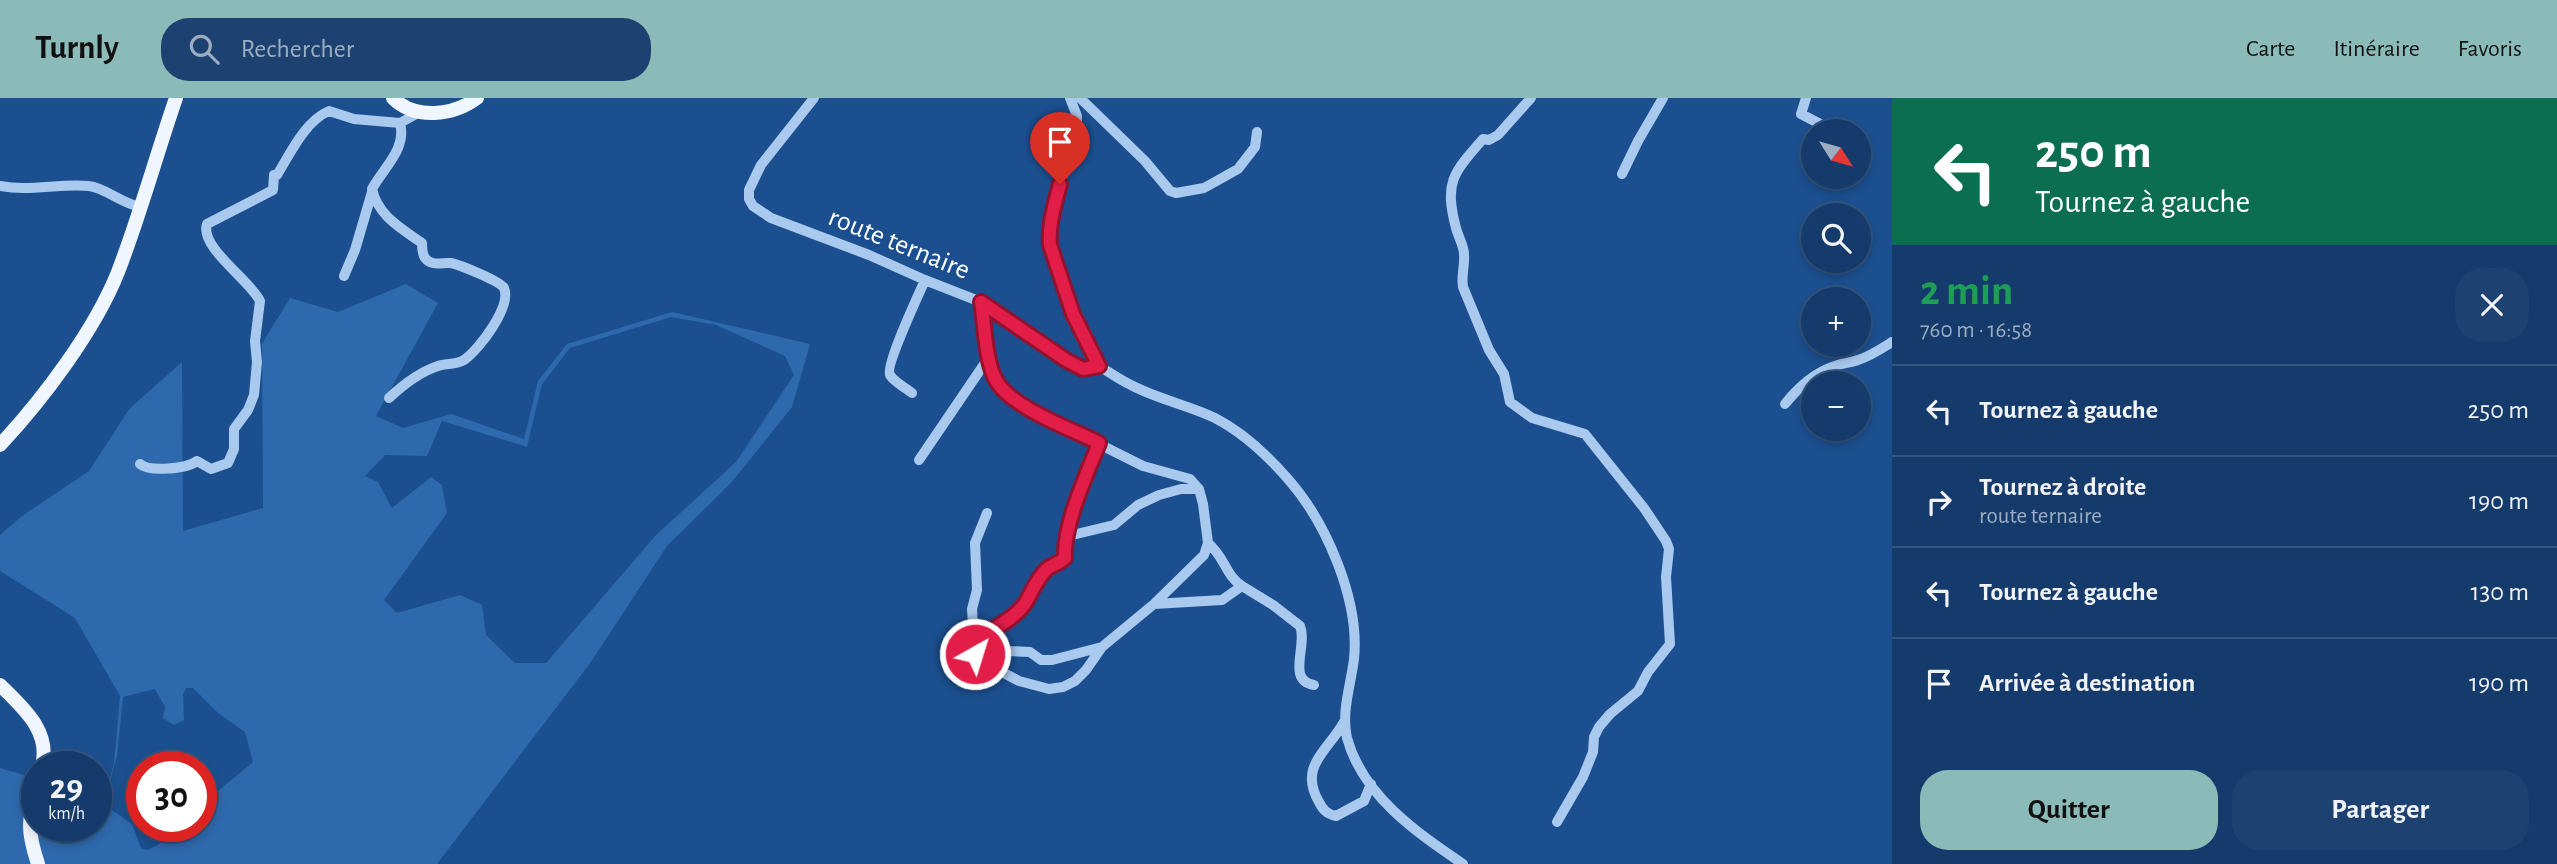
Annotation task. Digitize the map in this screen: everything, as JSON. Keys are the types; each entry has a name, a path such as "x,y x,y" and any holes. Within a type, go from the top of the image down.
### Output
{"main road":[{"path":"0,445 61,369 97,317 118,274 176,98"},
{"path":"393,98 400,105 418,113 455,110 477,98"},
{"path":"0,685 29,714 42,735 45,751"},
{"path":"31,842 38,864"}],"street":[{"name":"route ternaire","path":"814,98 761,165 748,190 753,206 771,218 981,302 1083,369 1099,366 1131,386 1199,411 1232,428 1253,444 1299,493 1336,554 1351,609 1354,655 1344,722 1360,771 1415,831 1463,864"},
{"path":"1070,98 1077,116 1077,129 1053,211 1050,245 1073,314 1099,366"},
{"path":"1080,98 1146,161 1170,191 1176,193 1204,188 1238,169 1255,147 1257,132"},
{"path":"1531,98 1498,135 1489,140 1483,139 1455,172 1451,195 1453,215 1465,252 1461,276 1463,287 1489,350 1504,374 1510,402 1532,418 1585,434 1644,508 1669,549 1666,577 1670,644 1648,671 1639,691 1610,714 1600,727 1594,737 1593,752 1583,777 1556,822"},
{"path":"1622,174 1663,98"},
{"path":"1806,98 1801,114 1811,119"},
{"path":"140,464 150,469 188,466 197,461 211,469 228,463 234,449 234,429 248,410 254,395 260,301 215,248 206,232 207,224 273,190 274,175 277,175 298,140 322,114 329,111 354,119 400,123 418,113"},
{"path":"344,276 355,250 372,189 394,157 404,136 400,123"},
{"path":"0,186 17,190 93,186 128,205 141,207"},
{"path":"372,189 375,202 381,211 422,243 427,260 435,264 453,264 499,282 505,290 505,298 495,325 470,355 461,362 430,369 404,384 389,398"},
{"path":"912,393 889,373 898,342 925,280"},
{"path":"981,302 989,357 997,383 1025,407 1143,466 1190,479 1199,489 1209,543 1222,557 1230,575 1242,586 1300,626 1303,643 1299,666 1302,680 1305,684 1314,685"},
{"path":"1785,404 1819,373 1834,365 1865,357 1892,342"},
{"path":"919,460 989,357"},
{"path":"960,650 999,627 1024,605 1045,571 1065,558 1069,526 1099,443"},
{"path":"1068,536 1114,525 1138,506 1159,495 1181,489 1199,489"},
{"path":"987,513 975,543 977,590 972,609 977,641 975,654 979,660 1000,673 1049,690 1063,687 1086,670 1102,647 1154,604 1203,555 1209,543"},
{"path":"1154,604 1222,600 1242,586"},
{"path":"977,641 985,650 1030,652 1041,660 1052,660 1102,647"},
{"path":"1344,722 1313,769 1311,783 1316,797 1327,813 1336,816 1364,802 1371,784"}],"shaded area":[{"path":"406,284 438,303 376,416 403,428 451,414 524,439 538,381 567,344 672,312 810,344 792,407 731,483 667,546 591,662 437,864 0,864 0,768 21,774 21,842 112,842 112,810 126,820 126,842 139,842 141,848 148,850 163,842 217,842 217,792 253,762 245,732 218,713 193,688 186,688 183,694 184,720 174,725 163,718 165,707 155,689 123,697 117,756 112,774 120,696 75,618 0,571 0,535 22,516 89,471 130,408 182,362 183,531 263,508 262,344 290,298 338,312","holes":["671,317 716,325 785,356 794,375 736,462 656,535 546,663 515,663 486,635 482,605 460,595 397,613 384,600 447,513 442,485 431,477 392,508 378,482 365,476 385,455 427,456 442,421 527,447 542,384 570,348"]}],"route":[{"path":"975,654 978,638 999,627 1024,605 1045,571 1065,558 1069,526 1099,443 1025,407 997,383 989,357 981,302 1066,360 1083,369 1099,366 1073,314 1050,245 1049,235 1060,184"}]}
